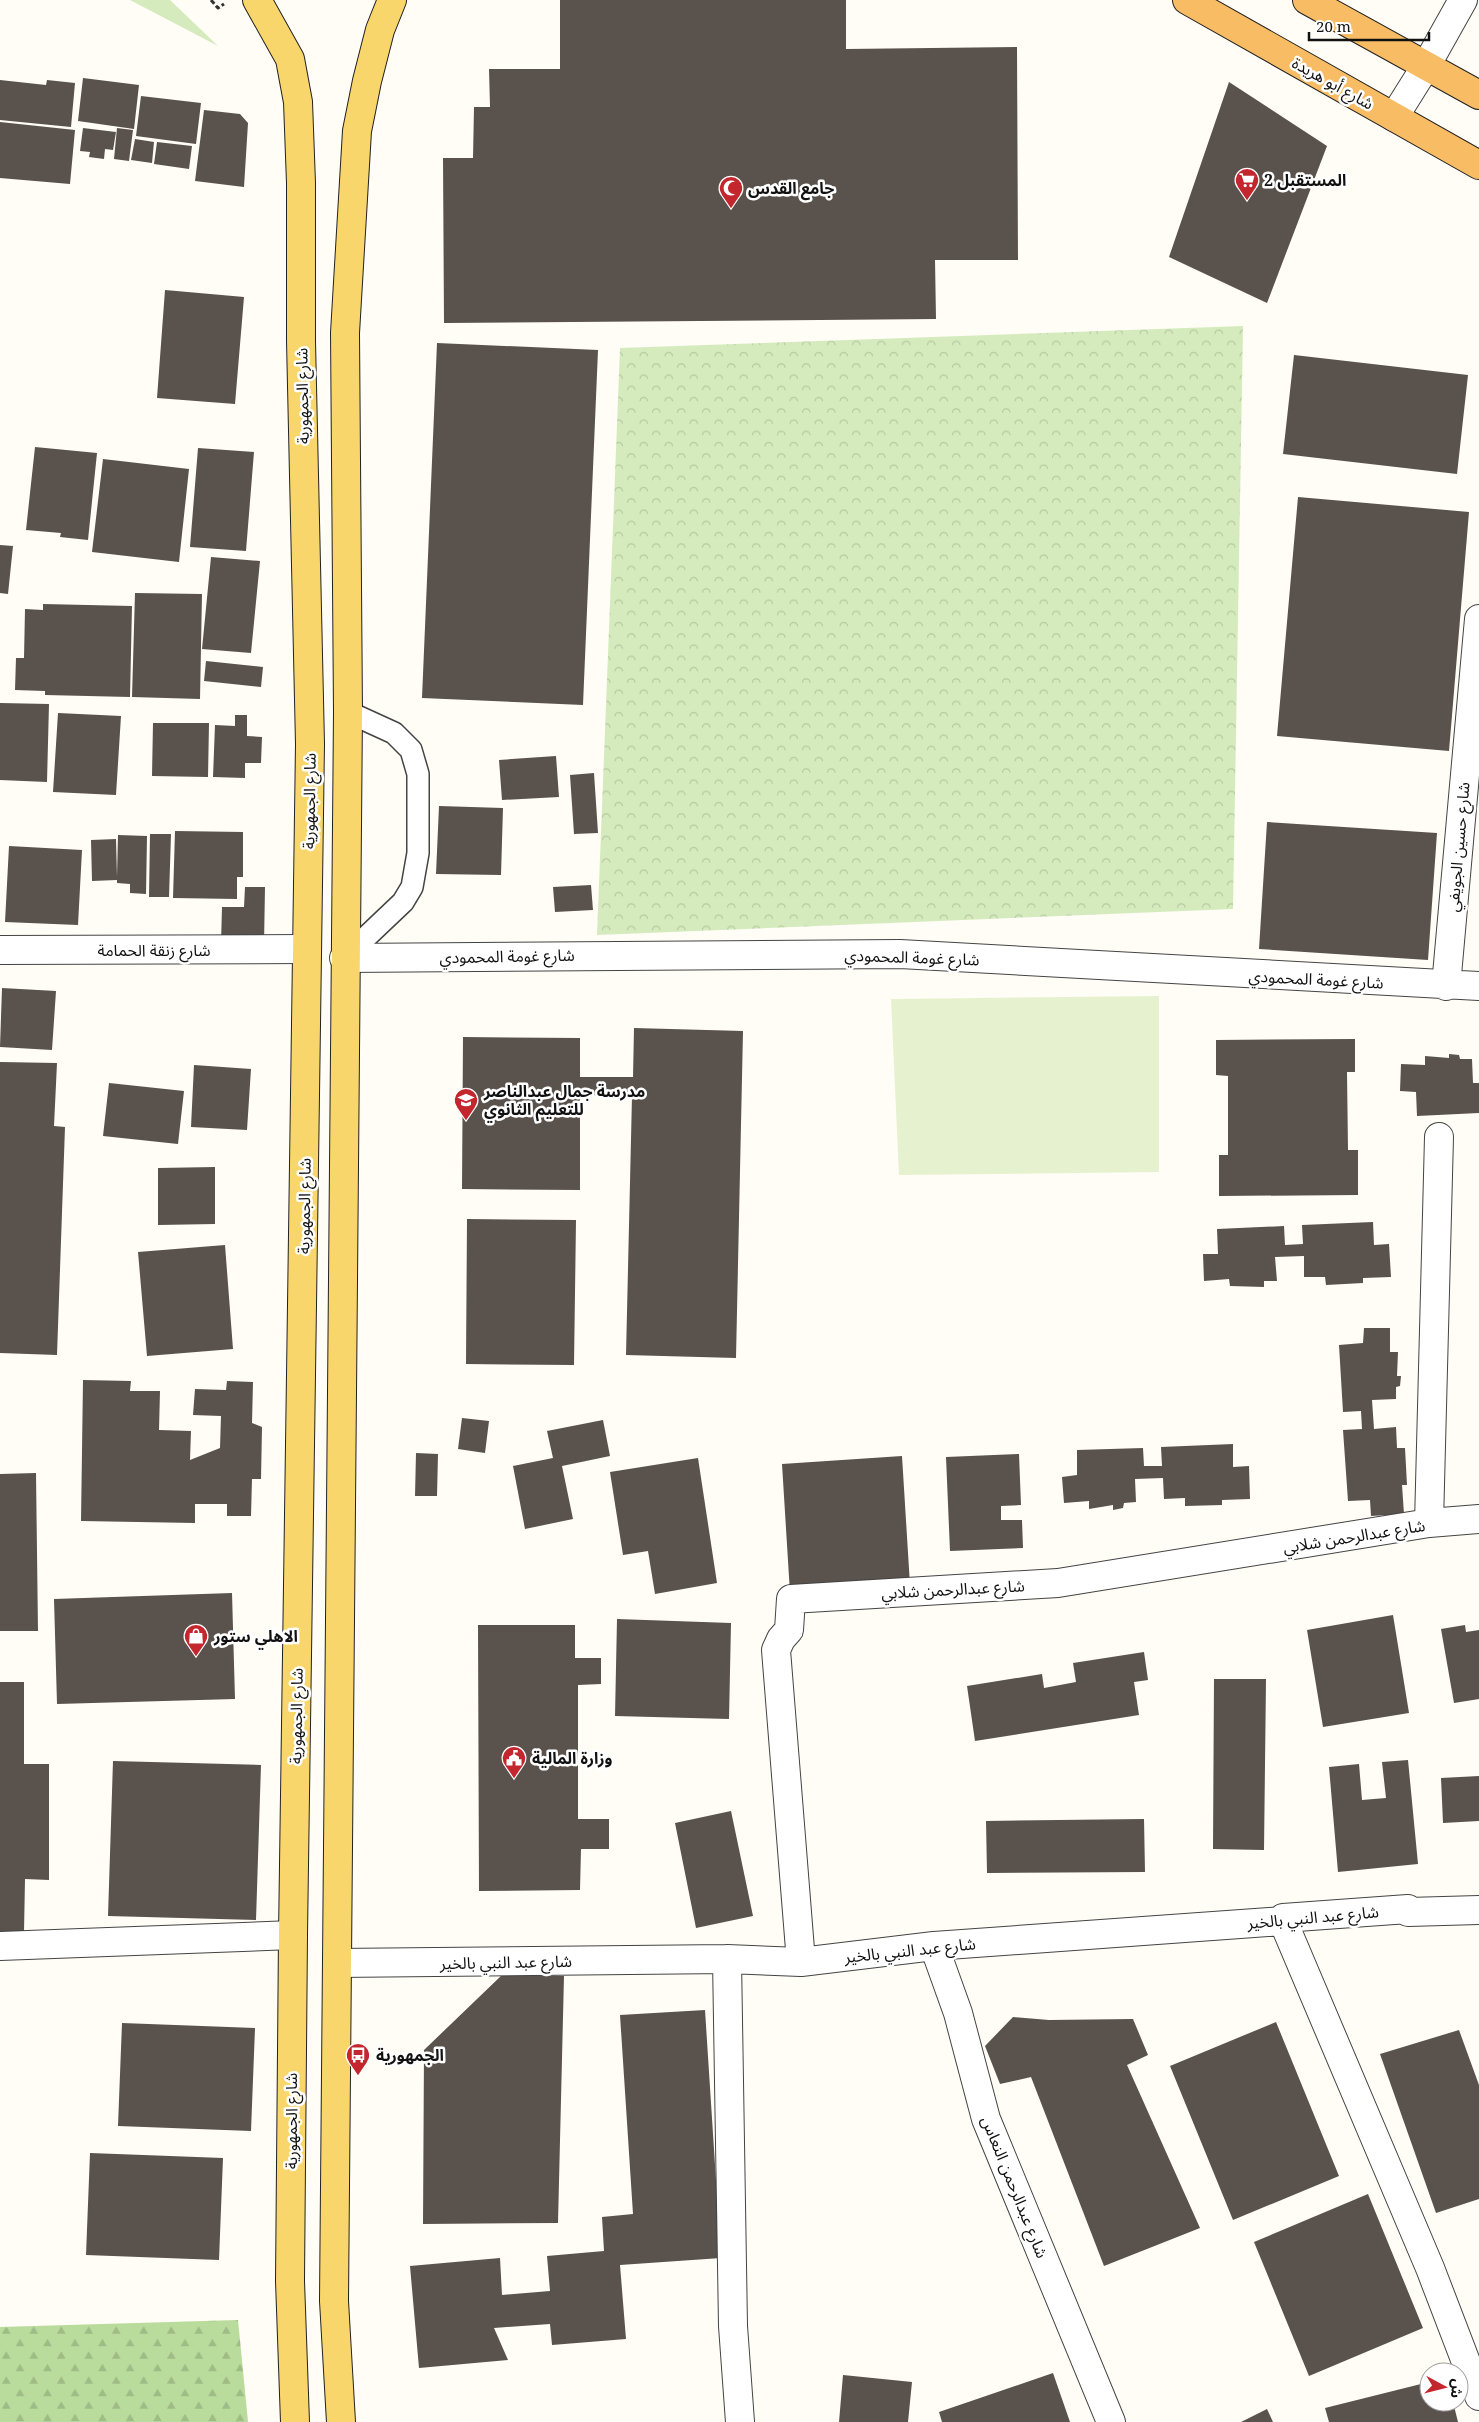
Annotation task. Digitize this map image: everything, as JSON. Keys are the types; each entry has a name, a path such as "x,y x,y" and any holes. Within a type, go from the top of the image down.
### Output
{"highway":[{"name":"شارع أبو هريدة","path":"1187,0 1479,165"},
{"path":"1307,0 1479,95"}],"main road":[{"name":"شارع الجمهورية","path":"257,0 290,58 298,102 310,744 293,1935 290,2282 295,2422"},
{"path":"340,2422 334,2302 344,958 348,712 345,333 357,131 366,81 380,30 392,0"}],"street":[{"path":"1394,117 1426,66 1462,0"},
{"name":"شارع حسين الجويفي","path":"1446,986 1479,619"},
{"name":"شارع زنقة الحمامة","path":"0,950 307,949"},
{"name":"شارع غومة المحمودي","path":"344,958 900,954 1446,986 1479,986"},
{"path":"1429,1523 1439,1137"},
{"name":"شارع عبدالرحمن شلابي","path":"801,1962 776,1650 781,1639 789,1630 791,1599 1058,1583 1429,1523 1479,1519"},
{"name":"شارع عبد النبي بالخير","path":"337,1963 727,1959 801,1962 934,1946 1283,1921 1283,1918 1408,1909 1408,1912 1479,1910"},
{"path":"1283,1921 1430,2268 1479,2396"},
{"path":"0,1946 293,1935"},
{"name":"شارع عبدالرحمن النعاس","path":"934,1946 958,2013 986,2119 1111,2422"},
{"path":"727,1959 733,2326 740,2422"}],"lane":[{"path":"344,958 403,902 412,887 418,853 418,774 411,750 394,733 348,712"}],"green space":[{"path":"130,0 170,0 218,46"},
{"path":"1243,326 1233,909 597,935 620,348"},
{"path":"1159,996 1159,1172 899,1175 891,999"},
{"path":"238,2320 248,2422 0,2422 0,2327"}],"building":[{"name":"جامع القدس","path":"560,0 846,0 846,49 1017,47 1018,260 935,260 936,319 444,323 443,158 473,158 474,107 490,107 489,69 560,69"},
{"path":"83,78 139,85 134,129 78,121"},
{"path":"0,80 46,85 47,80 75,83 71,127 0,120"},
{"name":"المستقبل 2","path":"1229,82 1327,146 1267,303 1169,257"},
{"path":"141,96 201,103 196,144 136,136"},
{"path":"204,110 240,114 248,123 244,187 195,181"},
{"path":"0,122 75,130 70,184 0,178"},
{"path":"83,128 116,132 113,150 105,149 104,159 89,157 90,152 80,151"},
{"path":"117,128 133,130 129,161 114,159"},
{"path":"135,139 154,142 152,163 131,160"},
{"path":"157,142 192,146 189,169 154,164"},
{"path":"165,290 244,297 235,404 157,398"},
{"path":"437,343 598,350 583,705 422,698"},
{"path":"1294,355 1468,375 1457,474 1283,454"},
{"path":"35,447 97,453 88,540 60,537 61,533 26,530"},
{"path":"198,448 254,452 246,551 190,547"},
{"path":"103,459 189,469 179,562 92,552"},
{"path":"1298,497 1469,512 1449,751 1277,736"},
{"path":"0,545 13,546 8,594 0,593"},
{"path":"211,557 260,561 251,653 202,649"},
{"path":"135,593 202,594 200,699 132,697"},
{"path":"43,604 132,606 130,697 45,695 45,691 15,690 16,658 24,658 25,609 43,610"},
{"path":"206,661 263,667 261,687 204,681"},
{"path":"0,703 49,704 47,782 0,780"},
{"path":"58,713 121,716 116,795 53,792"},
{"path":"235,715 247,715 247,736 262,737 261,763 245,763 245,778 213,777 215,725 235,726"},
{"path":"153,723 209,723 208,777 152,776"},
{"path":"556,756 559,797 502,800 499,760"},
{"path":"594,773 598,833 574,834 570,775"},
{"path":"439,806 503,808 501,875 436,874"},
{"path":"1267,822 1437,833 1428,960 1259,949"},
{"path":"175,831 243,832 243,877 237,877 237,899 173,898"},
{"path":"150,834 171,834 169,897 149,897"},
{"path":"118,835 147,836 146,894 130,893 130,884 117,883 117,880 92,881 91,840 116,839 117,877"},
{"path":"9,846 82,850 78,925 5,922"},
{"path":"591,885 593,910 555,912 553,887"},
{"path":"245,887 265,887 264,944 221,943 222,907 244,907"},
{"path":"2,988 56,991 52,1050 0,1047"},
{"path":"634,1028 743,1031 736,1358 626,1355 632,1096 580,1095 580,1190 462,1189 463,1037 580,1038 580,1077 633,1077"},
{"path":"1355,1039 1355,1072 1347,1072 1348,1150 1358,1150 1358,1195 1219,1196 1219,1155 1228,1155 1228,1076 1216,1075 1216,1040"},
{"path":"1449,1054 1459,1055 1460,1059 1472,1059 1473,1083 1479,1083 1479,1113 1417,1116 1416,1092 1400,1091 1401,1064 1425,1065 1425,1056 1449,1058"},
{"path":"0,1062 57,1063 54,1126 65,1127 57,1355 0,1353"},
{"path":"194,1065 251,1069 247,1130 191,1127"},
{"path":"109,1083 184,1091 178,1144 103,1136"},
{"path":"215,1167 215,1224 158,1225 158,1168"},
{"path":"467,1219 576,1220 574,1365 466,1364"},
{"path":"1373,1222 1374,1245 1389,1244 1391,1277 1363,1278 1363,1283 1326,1285 1325,1277 1304,1277 1304,1256 1275,1257 1277,1281 1264,1281 1264,1287 1230,1286 1229,1279 1204,1281 1203,1254 1218,1254 1217,1229 1284,1226 1285,1245 1303,1244 1302,1225"},
{"path":"225,1245 233,1349 147,1356 138,1252"},
{"path":"1364,1328 1390,1328 1390,1352 1398,1352 1397,1376 1401,1376 1400,1386 1396,1387 1396,1399 1372,1400 1374,1429 1396,1427 1397,1448 1405,1448 1407,1485 1402,1485 1404,1514 1371,1516 1370,1500 1348,1501 1343,1430 1362,1429 1361,1411 1343,1412 1339,1345 1363,1343"},
{"path":"83,1380 131,1381 130,1391 160,1391 159,1430 191,1431 190,1460 220,1448 221,1416 193,1415 195,1389 226,1390 227,1381 253,1382 252,1423 262,1427 261,1479 252,1479 251,1516 227,1516 227,1504 195,1504 195,1523 81,1521"},
{"path":"462,1418 489,1421 485,1453 458,1449"},
{"path":"603,1420 610,1456 562,1466 573,1519 525,1529 513,1466 553,1458 547,1431"},
{"path":"1233,1444 1233,1467 1249,1466 1250,1499 1222,1500 1222,1505 1185,1506 1185,1498 1164,1499 1163,1478 1135,1479 1136,1502 1124,1503 1123,1508 1113,1510 1113,1505 1089,1509 1089,1501 1064,1503 1062,1477 1077,1475 1077,1450 1143,1448 1144,1466 1162,1466 1161,1447"},
{"path":"416,1453 438,1454 437,1496 415,1496"},
{"path":"1019,1454 1021,1505 1001,1506 1001,1520 1022,1520 1023,1548 950,1551 946,1457"},
{"path":"902,1456 910,1585 790,1593 782,1464"},
{"path":"698,1458 717,1583 655,1594 648,1551 623,1555 610,1472"},
{"path":"36,1473 38,1631 0,1631 0,1474"},
{"path":"232,1593 235,1699 57,1704 54,1599"},
{"path":"1393,1615 1409,1713 1323,1727 1307,1630"},
{"path":"617,1619 731,1623 729,1719 615,1716"},
{"path":"478,1625 575,1625 575,1658 601,1658 601,1684 578,1685 578,1819 609,1819 609,1849 581,1849 580,1890 479,1891"},
{"path":"1465,1625 1466,1632 1479,1630 1479,1699 1454,1703 1441,1629"},
{"path":"1144,1652 1148,1680 1134,1682 1139,1715 975,1741 967,1686 1042,1674 1044,1688 1076,1682 1073,1663"},
{"path":"1214,1679 1266,1679 1264,1850 1213,1849"},
{"path":"0,1682 24,1682 24,1764 49,1764 49,1880 25,1879 24,1932 0,1932"},
{"path":"1408,1760 1418,1864 1338,1872 1329,1767 1359,1764 1362,1800 1386,1798 1382,1762"},
{"path":"113,1761 261,1765 256,1920 108,1916"},
{"path":"1479,1776 1479,1821 1443,1823 1441,1778"},
{"path":"731,1811 753,1916 696,1928 675,1823"},
{"path":"1144,1819 1145,1872 987,1873 986,1821"},
{"path":"502,1975 564,1976 558,2223 423,2224 424,2050"},
{"path":"705,2010 721,2258 620,2265 626,2339 552,2345 550,2324 494,2328 508,2360 419,2368 410,2266 500,2258 502,2295 550,2291 547,2256 604,2251 602,2217 633,2214 620,2015"},
{"path":"1013,2017 1049,2020 1133,2019 1148,2055 1127,2065 1200,2228 1104,2266 1031,2077 1000,2084 985,2046"},
{"path":"1276,2022 1339,2176 1233,2220 1170,2066"},
{"path":"122,2023 255,2028 251,2131 118,2126"},
{"path":"1459,2030 1479,2085 1479,2199 1436,2213 1380,2054"},
{"path":"90,2153 223,2158 219,2260 86,2255"},
{"path":"1368,2194 1423,2328 1309,2376 1254,2242"},
{"path":"1053,2373 1070,2422 942,2422 939,2412"},
{"path":"843,2375 912,2382 908,2422 839,2422"},
{"path":"1419,2384 1419,2412 1456,2412 1458,2422 1329,2422 1325,2408"},
{"path":"1267,2409 1273,2422 1241,2422"}],"place":[{"name":"المستقبل 2","path":"1247,201"},
{"name":"جامع القدس","path":"731,209"},
{"name":"مدرسة جمال عبدالناصر للتعليم الثانوي","path":"466,1121"},
{"name":"الاهلي ستور","path":"196,1657"},
{"name":"وزارة المالية","path":"514,1779"},
{"name":"الجمهورية","path":"358,2076"}]}
